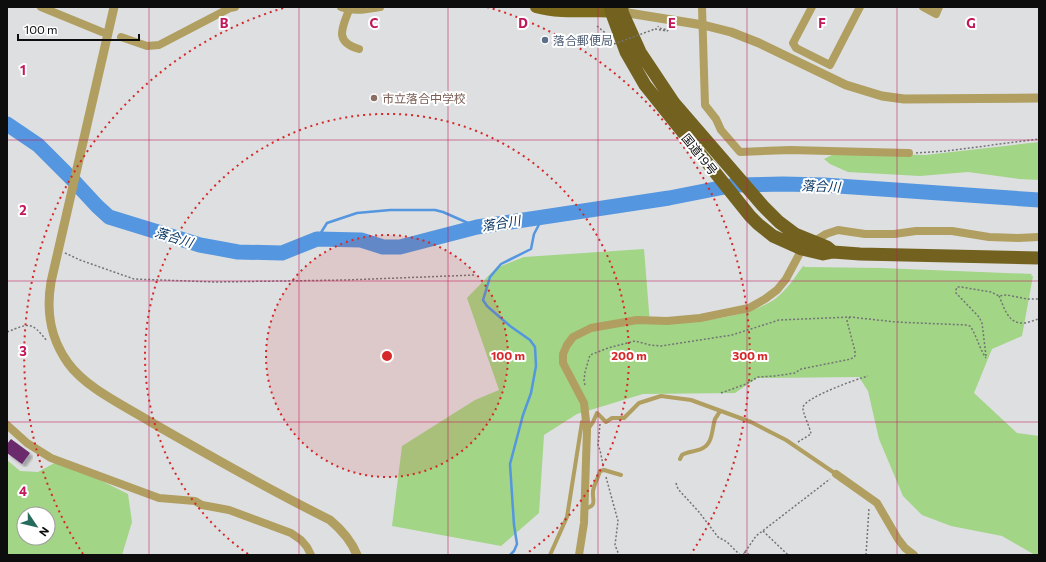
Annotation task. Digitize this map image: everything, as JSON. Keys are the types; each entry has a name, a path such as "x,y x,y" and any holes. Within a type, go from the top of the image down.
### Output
{"highway":[{"name":"国道19号","path":"616,9 640,52 674,103 763,206 779,222 795,234 827,247 833,252"},
{"name":"国道19号","path":"616,9 626,52 645,85 750,216 773,236 783,242 802,249 823,254 833,252 860,254 1039,258"}],"main road":[{"path":"536,7 566,12 616,9"}],"street":[{"path":"41,7 102,32"},
{"path":"114,7 59,245 48,301 49,316 59,348 68,364 100,391 238,472 330,520 341,528 352,544 357,555"},
{"path":"121,37 147,46 159,45 230,8 235,7"},
{"path":"359,49 350,47 342,38 345,8 364,10 380,7"},
{"path":"702,7 705,105 716,119 721,130 740,152 790,150 909,153"},
{"path":"812,7 793,43 796,48 830,65 860,7"},
{"path":"923,7 936,14 939,7"},
{"path":"616,9 731,32 759,43 846,85 882,96 904,99 1039,98"},
{"path":"579,555 584,523 587,430 584,402 563,363 563,354 573,337 591,328 637,320 667,321 700,318 749,308 777,290 786,280 802,249 826,234 838,230 865,234 894,234 916,231 952,231 989,237 1039,237"},
{"path":"7,425 27,443 51,458 159,498 195,501 202,505 236,512 291,533 301,540 311,555"},
{"path":"836,474 877,503 898,539 914,555"}],"lane":[{"path":"587,430 597,413 606,422 612,418 624,418 639,403 661,396 691,400 751,422 794,446 836,474"},
{"path":"680,459 686,452 705,448 710,440 716,418 720,411"},
{"path":"550,555 567,516 582,422 586,420"},
{"path":"584,509 591,507 594,504 593,491 600,471 604,470 621,475"}],"path":[{"path":"597,26 610,36 614,44 655,29 668,30 659,28"},
{"path":"909,153 946,151 1039,139"},
{"path":"59,245 80,260 134,279 215,282 346,280 475,275"},
{"path":"585,387 585,372 590,355 608,348 635,341 661,346 724,336 779,320 850,318 970,326 982,353 986,358 982,323 977,314 956,293 957,287 991,292 999,296 1006,295 1039,299"},
{"path":"999,296 1007,315 1015,321 1023,323 1039,319"},
{"path":"721,393 746,384 758,377 795,373 801,369 851,359 855,356 855,351 847,322 850,318"},
{"path":"7,332 25,325 35,327 48,344 59,348"},
{"path":"794,446 811,434 803,409 804,405 815,397 858,378 868,376"},
{"path":"597,413 600,420 598,446 618,521 615,545 619,555"},
{"path":"676,483 678,489 718,536 741,555 751,541 762,531 836,474"},
{"path":"866,555 868,511 872,500"},
{"path":"762,531 790,555"},
{"path":"744,552 750,555"}],"green space":[{"path":"1039,142 1039,180 1019,179 968,172 920,176 848,172 830,164 824,159 836,153 925,155"},
{"path":"644,249 650,324 680,323 715,319 732,316 763,306 783,292 803,266 1032,274 1031,276 1033,276 1022,336 992,349 974,393 1017,433 1039,436 1039,555 1035,555 1002,536 951,526 922,515 903,496 879,439 868,391 859,377 757,378 735,393 643,394 577,414 544,435 539,513 501,546 392,526 402,446 475,400 499,390 467,298 496,268 524,257"},
{"path":"7,460 20,471 38,472 60,460 128,494 132,522 122,555 7,555"}],"building":[{"path":"11,439 30,453 22,464 7,453 7,444"}],"waterway":[{"name":"落合川","path":"7,124 38,145 109,217 200,245 238,252 282,253 317,239 361,240 383,247 400,247 477,227 669,198 735,185 824,185 1039,200"},
{"path":"317,239 327,223 357,213 390,210 435,210 477,227"},
{"path":"510,555 514,551 517,544 514,525 510,464 523,415 531,393 536,366 535,347 530,340 510,326 487,306 483,300 490,277 501,264 531,249 534,234 543,217"}],"place":[{"name":"落合郵便局","path":"545,40"},
{"name":"市立落合中学校","path":"374,98"}]}
